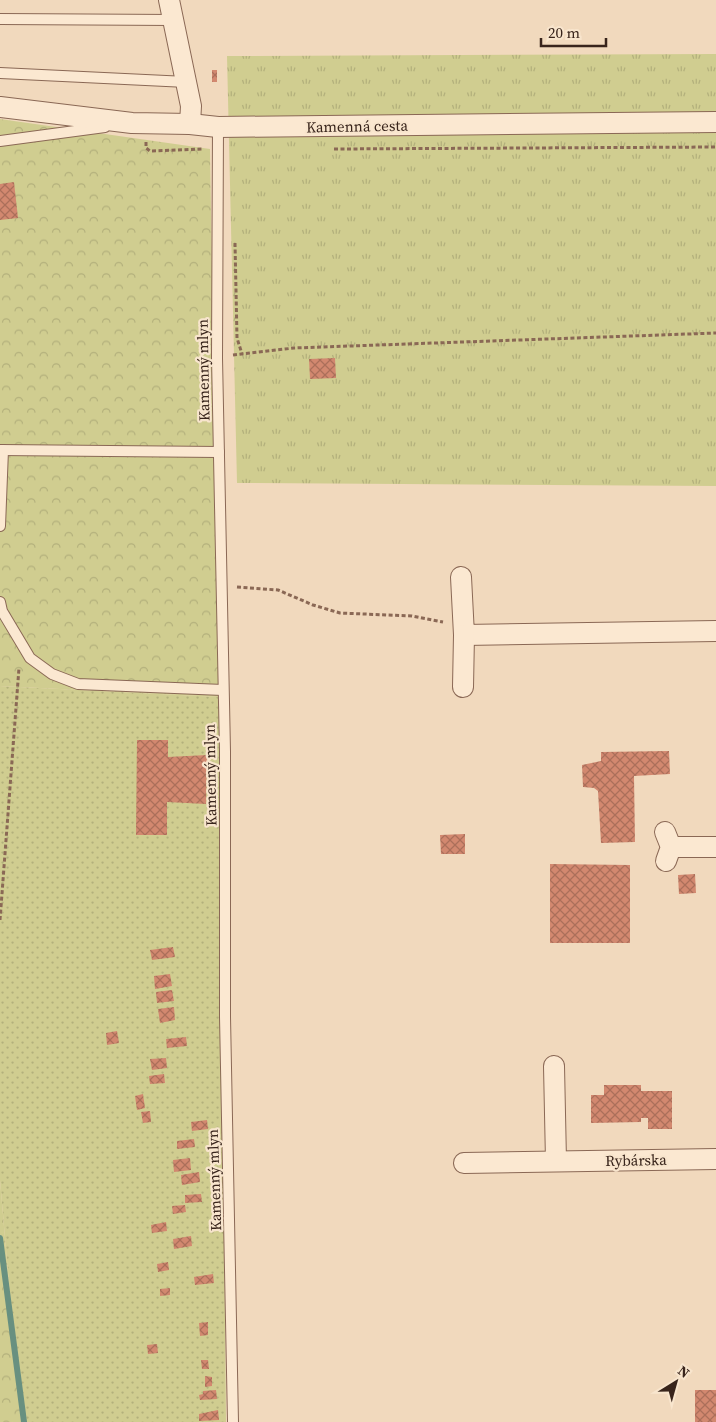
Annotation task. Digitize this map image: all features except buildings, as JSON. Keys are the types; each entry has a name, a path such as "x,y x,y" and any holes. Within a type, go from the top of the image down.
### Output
{"street":[{"path":"169,0 191,106 190,124"},
{"name":"Kamenná cesta","path":"0,107 132,123 190,124 218,128 716,122"},
{"path":"461,577 464,628 463,687"},
{"path":"464,628 716,631"},
{"path":"667,847 716,847"},
{"path":"554,1066 556,1162"},
{"name":"Rybárska","path":"464,1163 716,1159"}],"lane":[{"path":"0,19 174,20"},
{"path":"0,72 186,82"},
{"path":"0,141 132,123"},
{"name":"Kamenný mlyn","path":"218,128 217,358 233,1422"},
{"path":"0,526 1,450 219,452"},
{"path":"0,602 30,658 52,674 78,684 223,690"}],"path":[{"path":"146,137 146,148 150,151 202,149"},
{"path":"333,149 716,147"},
{"path":"235,239 237,338 242,354"},
{"path":"217,358 294,348 716,333"},
{"path":"220,580 234,587 287,593 313,605 340,613 412,616 445,622 464,628"},
{"path":"0,920 21,644"}],"green space":[{"path":"716,54 716,486 237,483 227,56"},
{"path":"0,119 210,149 219,697 0,686"},
{"path":"0,686 219,697 226,1422 21,1422 0,1180"},
{"path":"0,1180 21,1422 0,1422"}],"waterway":[{"path":"0,1238 24,1422"}]}
